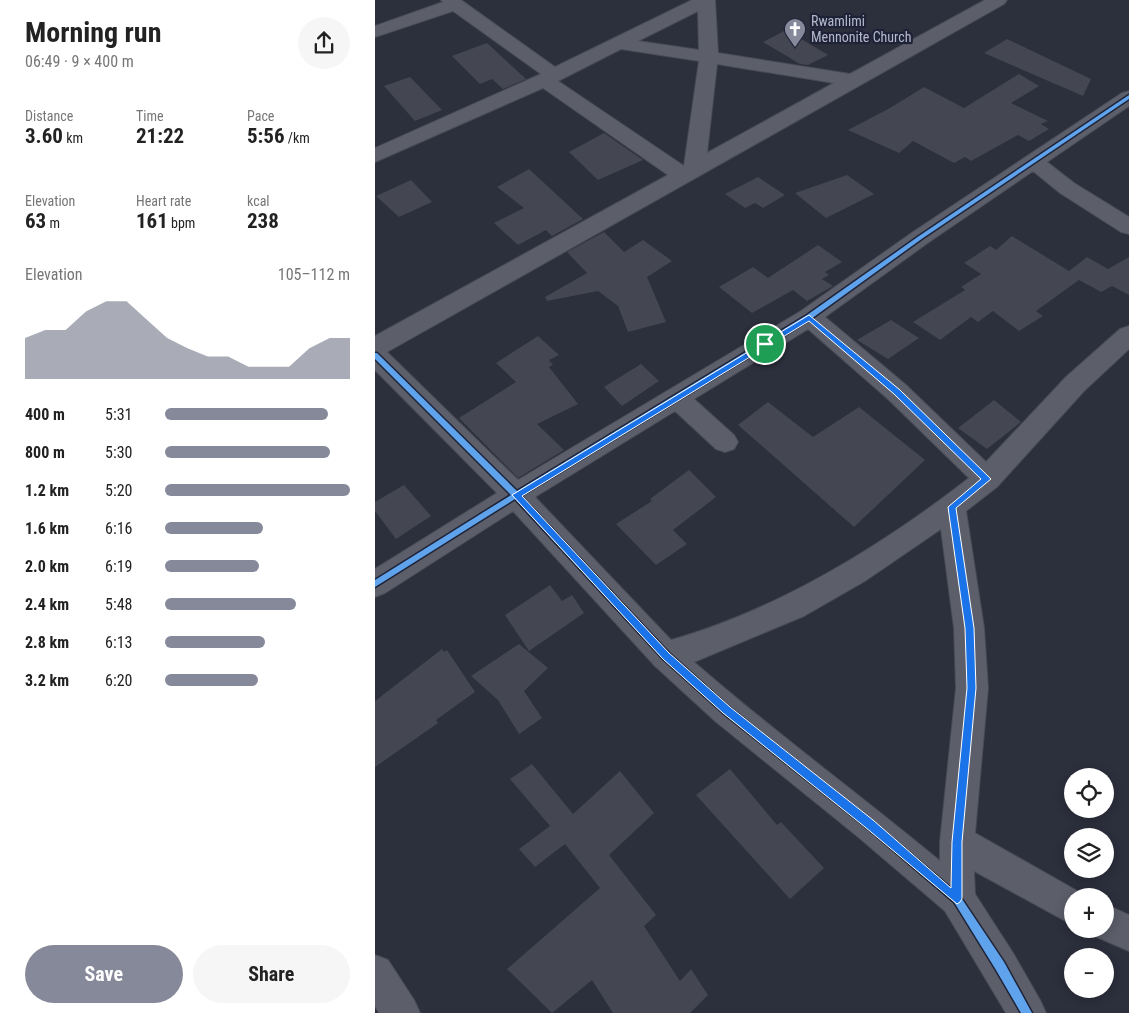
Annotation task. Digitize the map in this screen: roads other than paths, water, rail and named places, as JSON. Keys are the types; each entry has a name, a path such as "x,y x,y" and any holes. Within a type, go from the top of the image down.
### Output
{"street":[{"path":"375,156 549,77 706,0 709,57 689,172"},
{"path":"375,347 998,0"},
{"path":"375,32 453,2 549,77 689,172"},
{"path":"618,43 852,80"},
{"path":"375,584 516,495 809,317 921,236 1129,96"},
{"path":"1033,162 1067,188 1129,227"},
{"path":"809,317 897,392 987,479"},
{"path":"666,656 704,646 795,607 855,572 952,507 987,479 1075,384 1129,335"},
{"path":"375,355 516,495 666,656 727,710 869,824 957,899 1000,966 1027,1013"},
{"path":"677,398 725,442"},
{"path":"952,507 969,628 972,688 957,842 957,899"},
{"path":"957,842 1064,902"},
{"path":"1114,926 1129,933"},
{"path":"375,973 401,1013"}],"place":[{"name":"Rwamlimi Mennonite Church","path":"795,48"}]}
